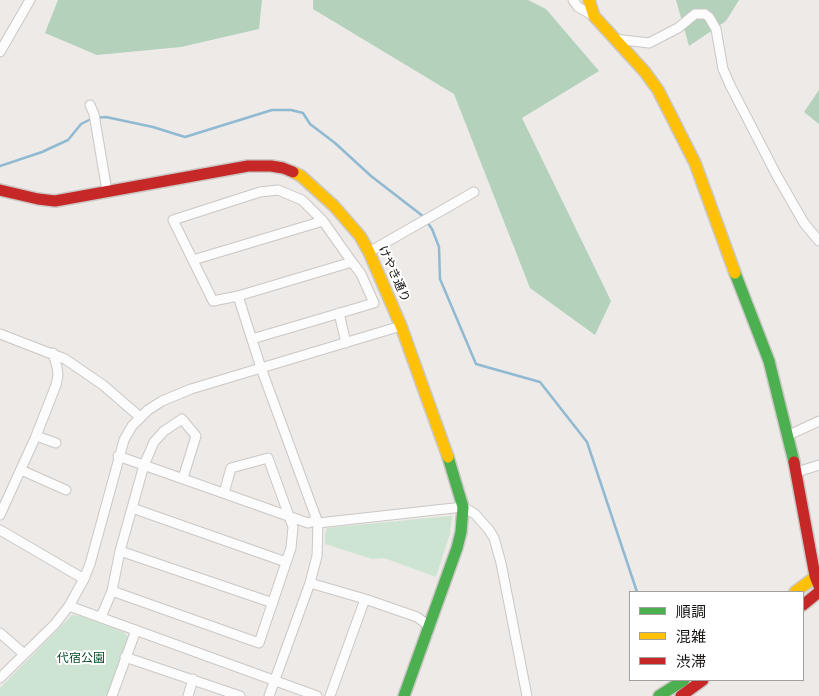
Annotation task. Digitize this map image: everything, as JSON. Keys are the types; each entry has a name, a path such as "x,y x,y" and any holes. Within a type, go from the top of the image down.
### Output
{"street":[{"path":"0,52 30,0"},
{"path":"573,0 578,6 594,16 645,72 658,90 695,163 748,310 766,352 789,435 818,579 797,591"},
{"path":"590,0 594,16"},
{"path":"614,39 649,43 678,28 695,14 705,14 709,17 716,29 723,69 730,85 777,176 804,222 819,241"},
{"path":"92,109 107,191"},
{"name":"けやき通り","path":"0,190 55,201 248,166 271,166 283,168 301,176 334,206 360,236 402,326 450,462 463,507 461,532 457,548 404,696"},
{"path":"252,340 374,303 361,274 323,221 302,200 278,190 260,192 173,220 213,301 238,296 352,262"},
{"path":"369,252 474,192"},
{"path":"193,260 323,221"},
{"path":"238,296 261,368 318,522 317,556 310,583 269,696"},
{"path":"339,313 346,343"},
{"path":"0,678 55,624 69,606 84,579 90,564 118,456 124,440 140,417 148,410 175,395 402,326"},
{"path":"0,334 65,359 103,385 140,417"},
{"path":"0,515 48,407 58,375 53,353"},
{"path":"101,617 112,591 120,551 144,465 154,442 164,431 182,419 196,436 183,478"},
{"path":"789,435 819,421"},
{"path":"36,436 56,442"},
{"path":"118,456 308,523 463,507 475,514 494,538 501,563 527,696"},
{"path":"112,591 259,643 293,538 291,517 268,458 231,468 224,493"},
{"path":"797,472 819,465"},
{"path":"21,470 66,490"},
{"path":"132,508 286,562"},
{"path":"0,530 84,579"},
{"path":"120,551 273,603"},
{"path":"310,583 417,617 429,626"},
{"path":"804,604 819,592"},
{"path":"330,696 365,599"},
{"path":"69,606 317,696"},
{"path":"112,696 136,630"},
{"path":"0,633 24,654"},
{"path":"125,657 240,696"},
{"path":"188,696 193,679"},
{"path":"659,696 682,681"},
{"path":"681,696 702,681"}],"green space":[{"path":"58,0 262,0 259,29 181,47 97,55 45,33"},
{"path":"313,0 528,0 546,9 599,71 522,118 611,301 595,335 530,288 454,94 313,9"},
{"path":"676,0 739,0 726,21 689,46"},
{"path":"819,90 819,124 804,112"},
{"path":"452,516 450,534 436,577 384,558 372,559 325,544 327,528"},
{"name":"代宿公園","path":"72,615 80,616 124,632 128,637 107,696 0,696 0,688"}],"waterway":[{"path":"0,166 42,152 68,140 81,124 93,118 106,117 153,127 185,137 272,110 291,110 303,113 310,124 335,143 371,176 424,217"},
{"path":"427,222 439,247 440,279 476,364 540,382 587,442 637,591"}],"traffic: fast":[{"path":"735,273 769,361 794,462"},
{"path":"404,696 461,532 463,507 448,457"},
{"path":"659,696 682,681"}],"traffic: slow":[{"path":"589,0 594,16 645,72 658,90 695,163 735,273"},
{"path":"293,172 301,176 334,206 360,236 369,252 401,326 448,457"},
{"path":"796,591 819,574"}],"traffic: jam":[{"path":"0,190 55,201 248,166 271,166 293,172"},
{"path":"794,462 815,576 819,586"},
{"path":"804,604 819,592"},
{"path":"681,696 702,681"}]}
